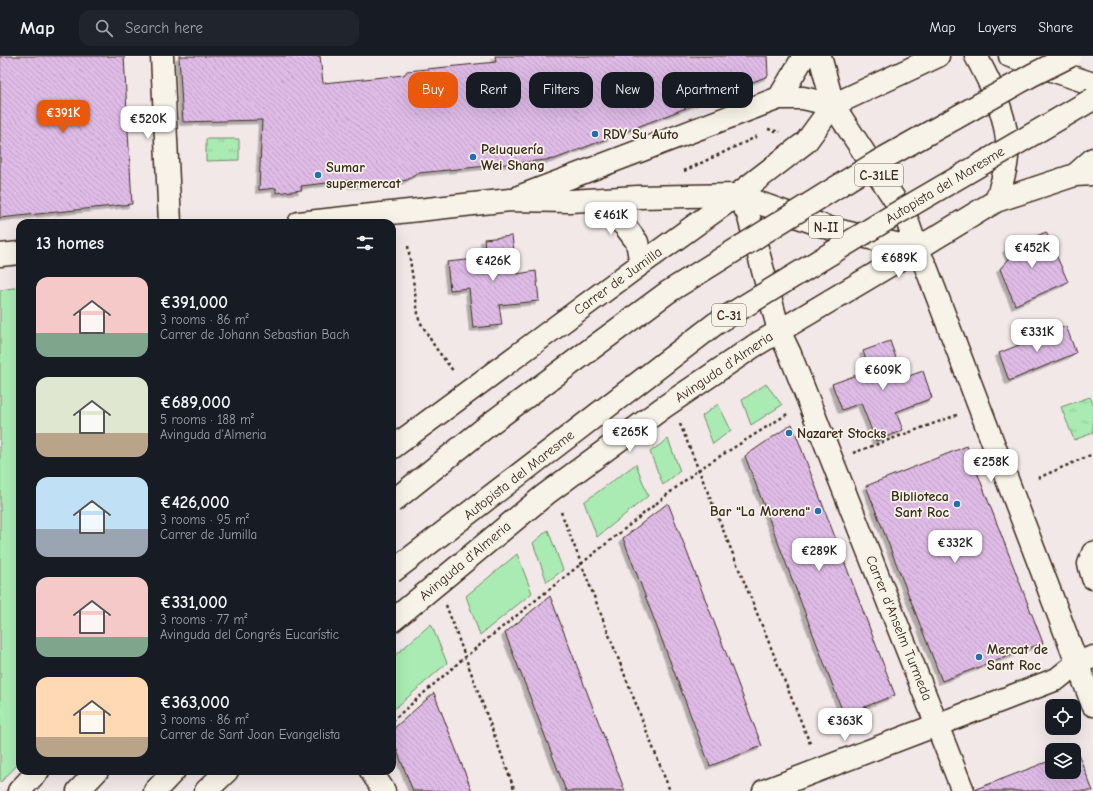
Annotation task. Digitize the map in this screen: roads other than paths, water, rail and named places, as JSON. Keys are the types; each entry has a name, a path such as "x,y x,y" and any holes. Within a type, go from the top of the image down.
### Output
{"main road":[{"path":"162,56 170,219"},
{"path":"779,98 804,56"},
{"name":"C-31LE","path":"820,56 833,105 906,216 917,249"},
{"path":"833,105 938,56"},
{"path":"976,56 991,84 1006,125 1006,164 996,201"},
{"path":"1010,56 1093,84"},
{"path":"396,499 491,423 668,292 877,162 1032,75 1070,56"},
{"name":"N-II","path":"510,200 779,98 803,98 833,105"},
{"name":"Autopista del Maresme","path":"396,569 715,324 901,211 1093,99"},
{"name":"Carrer de Jumilla","path":"396,445 737,195 806,142 833,105"},
{"path":"1084,175 1093,159"},
{"name":"Avinguda d'Almeria","path":"396,618 546,494 664,407 779,331 996,201 1084,175"},
{"name":"N-II","path":"336,219 510,200 596,200 638,197 737,195 832,229 917,249"},
{"name":"Carrer d'Anselm Turmeda","path":"737,195 748,214 779,331 793,361 963,791"},
{"path":"596,200 625,226 637,242 641,264"},
{"path":"917,249 1085,660 1093,705"},
{"path":"0,255 16,253"},
{"path":"1093,554 1089,564 1093,578"},
{"path":"764,791 1057,679 1085,660"},
{"path":"19,791 34,775"},
{"path":"78,791 93,775"},
{"path":"155,791 170,775"},
{"path":"206,791 223,775"},
{"path":"374,775 384,791"}],"place":[{"name":"RDV Su Auto","path":"595,134"},
{"name":"Peluquería Wei Shang","path":"473,157"},
{"name":"Sumar supermercat","path":"318,175"},
{"name":"Nazaret Stocks","path":"789,433"},
{"name":"Biblioteca Sant Roc","path":"957,504"},
{"name":"Bar \"La Morena\"","path":"818,511"},
{"name":"Mercat de Sant Roc","path":"979,657"}]}
